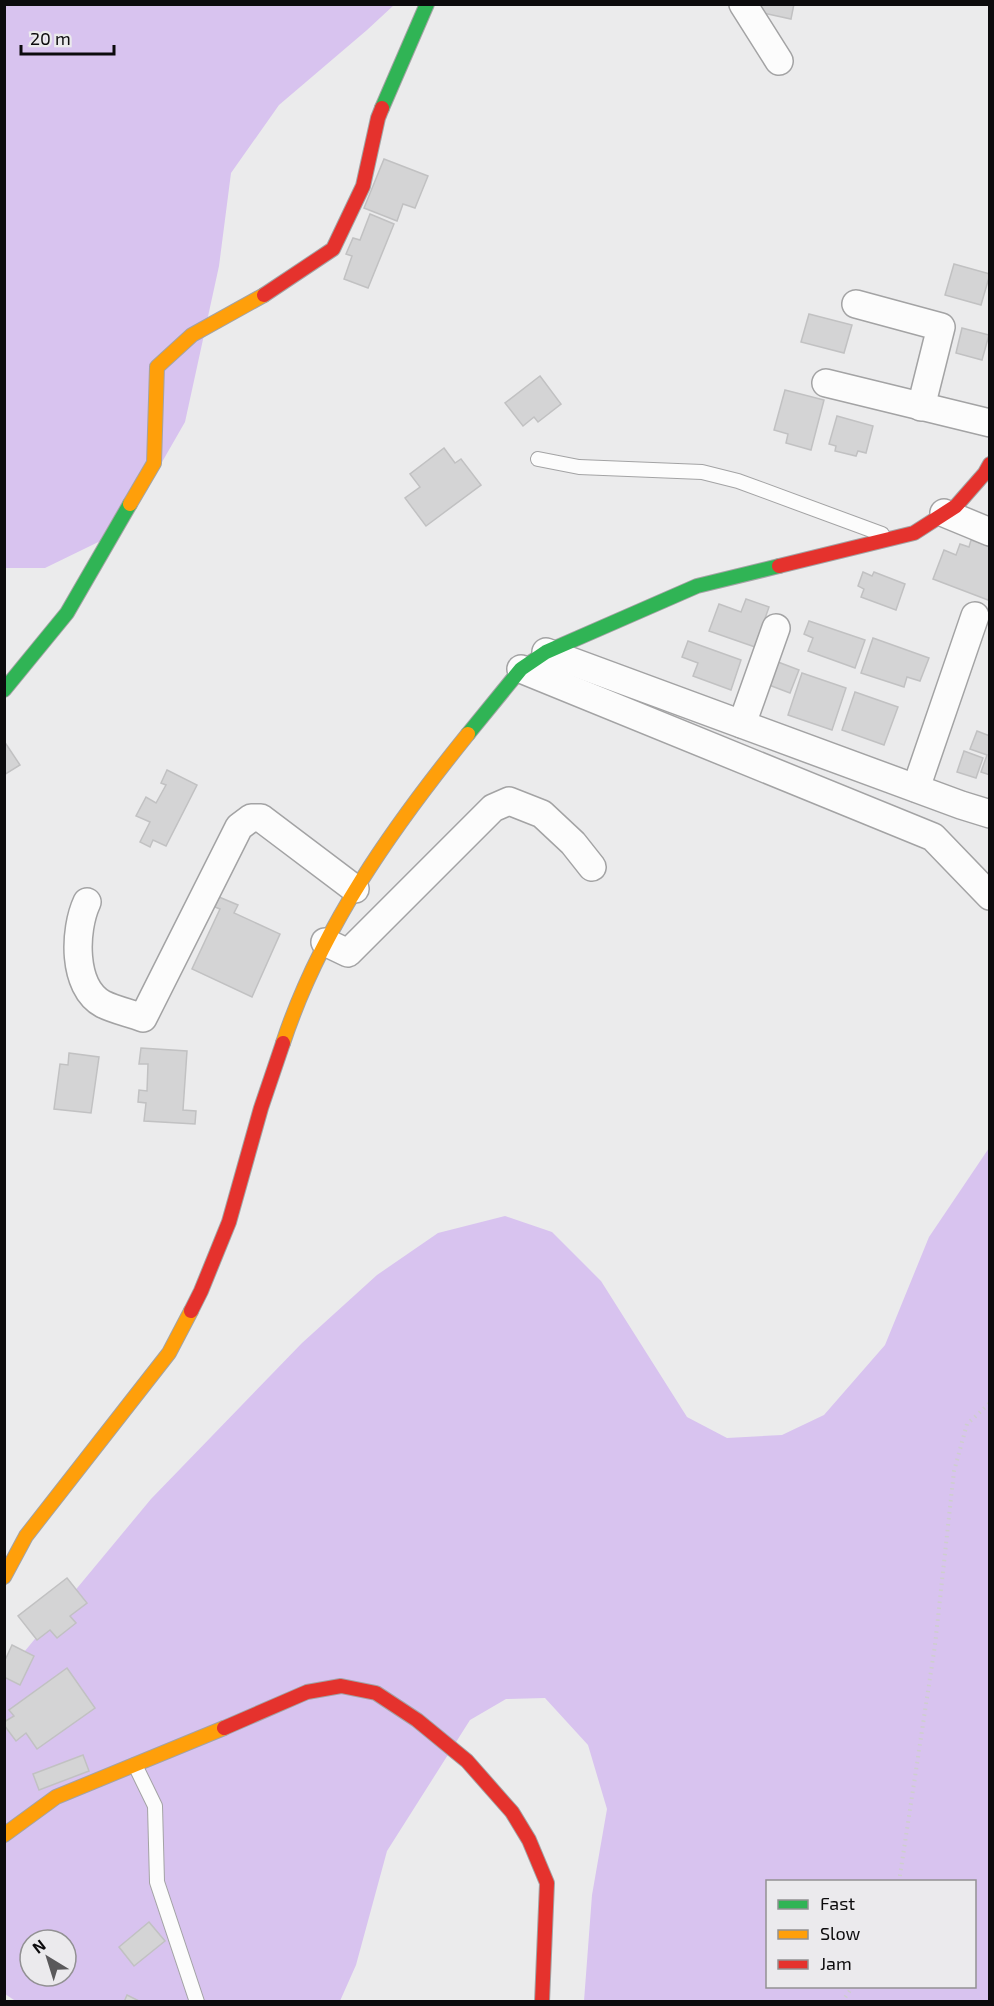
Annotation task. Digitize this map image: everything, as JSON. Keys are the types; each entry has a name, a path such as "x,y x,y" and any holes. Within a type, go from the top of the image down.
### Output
{"street":[{"path":"4,690 68,613 153,462 157,367 192,335 277,288 333,249 363,186 378,118 427,4"},
{"path":"743,4 779,62"},
{"path":"856,304 941,327 921,407"},
{"path":"826,383 990,423"},
{"path":"4,1577 14,1538 169,1353 201,1291 229,1222 261,1108 292,1014 325,942 355,889 426,786 521,669 546,652 697,586 914,533 956,506 990,464"},
{"path":"944,513 990,532"},
{"path":"916,788 975,616"},
{"path":"742,724 776,628"},
{"path":"546,652 990,814"},
{"path":"521,669 933,837 990,896"},
{"path":"325,942 348,953 493,808 508,801 542,814 573,843 592,867"},
{"path":"87,902 81,914 78,956 83,982 102,1003 143,1018 239,827 251,818 261,818 355,889"},
{"path":"4,1835 56,1797 307,1692 341,1686 376,1693 417,1720 467,1761 512,1812 529,1840 547,1883 542,2001"}],"lane":[{"path":"538,459 579,467 702,472 738,481 892,538"},
{"path":"135,1765 155,1806 157,1882 197,2001"}],"path":[{"path":"899,1880 935,1646 954,1471 967,1424 990,1403"},
{"path":"842,2001 852,1988"}],"shaded area":[{"path":"4,5 394,5 279,105 231,173 219,266 185,422 123,530 45,568 5,568"},
{"path":"989,1148 989,2001 584,2001 592,1895 607,1809 588,1745 545,1698 506,1699 470,1720 387,1851 356,1965 340,2001 17,2002 5,1994 5,1675 151,1499 302,1343 377,1275 438,1233 505,1216 552,1232 601,1281 687,1417 727,1438 782,1435 824,1415 885,1345 929,1237"}],"building":[{"path":"761,4 794,4 791,19 759,12"},
{"path":"384,159 428,176 415,208 403,204 397,221 364,208"},
{"path":"370,214 394,224 368,288 344,279 352,256 346,254 353,238 360,240"},
{"path":"954,264 990,274 981,305 945,295"},
{"path":"809,314 852,325 844,353 801,342"},
{"path":"962,328 989,335 982,360 956,353"},
{"path":"540,376 561,404 538,422 534,417 523,426 505,403"},
{"path":"785,390 824,400 811,450 786,443 788,434 774,430"},
{"path":"837,416 873,426 866,453 858,451 856,456 835,451 836,446 829,444"},
{"path":"444,448 455,463 461,459 481,485 426,526 405,498 420,487 410,474"},
{"path":"971,540 990,547 990,595 988,600 933,579 944,550 956,555 960,544 969,547"},
{"path":"863,572 872,576 874,572 905,584 896,610 861,597 864,589 858,586"},
{"path":"746,599 769,607 755,647 709,631 719,604 741,612"},
{"path":"809,621 865,640 855,668 808,651 813,638 804,634"},
{"path":"873,638 929,658 920,681 907,677 904,687 861,673"},
{"path":"688,641 741,660 731,690 693,676 698,663 682,657"},
{"path":"778,662 799,670 790,693 769,685"},
{"path":"802,673 846,688 832,730 788,715"},
{"path":"855,692 898,707 884,745 842,730"},
{"path":"977,731 990,736 990,775 981,772 987,755 970,749"},
{"path":"4,741 20,765 4,775"},
{"path":"964,751 983,758 976,778 957,772"},
{"path":"167,770 197,785 166,846 153,840 150,847 140,842 150,822 136,816 146,797 156,803 166,785 161,783"},
{"path":"219,897 238,905 234,913 280,934 252,997 192,969 220,909 215,907"},
{"path":"141,1048 187,1051 183,1110 196,1111 195,1124 144,1121 146,1103 138,1102 139,1090 147,1091 148,1064 139,1064"},
{"path":"69,1053 99,1057 91,1113 54,1109 60,1064 68,1065"},
{"path":"67,1578 87,1603 70,1616 76,1623 57,1638 50,1630 37,1640 18,1616"},
{"path":"12,1645 34,1656 20,1685 4,1677 4,1657 6,1658"},
{"path":"67,1668 95,1708 37,1749 26,1733 16,1741 4,1725 4,1722 14,1716 9,1710"},
{"path":"83,1755 89,1771 39,1790 33,1774"},
{"path":"149,1922 165,1941 134,1966 119,1947"},
{"path":"127,1995 141,2002 124,2002"}],"traffic: fast":[{"path":"382,108 427,4"},
{"path":"4,690 67,613 130,504"},
{"path":"468,734 521,669 546,652 697,586 779,566"}],"traffic: slow":[{"path":"130,504 154,463 157,367 192,335 264,295"},
{"path":"283,1043 317,959 338,919 386,843 468,734"},
{"path":"4,1577 26,1536 169,1353 191,1311"},
{"path":"4,1835 56,1797 224,1728"}],"traffic: jam":[{"path":"264,295 333,249 363,186 382,108"},
{"path":"779,566 914,533 956,506 990,464"},
{"path":"191,1311 229,1222 261,1108 283,1043"},
{"path":"224,1728 307,1692 341,1686 376,1693 417,1720 467,1761 512,1812 529,1840 547,1883 542,2002"}]}
